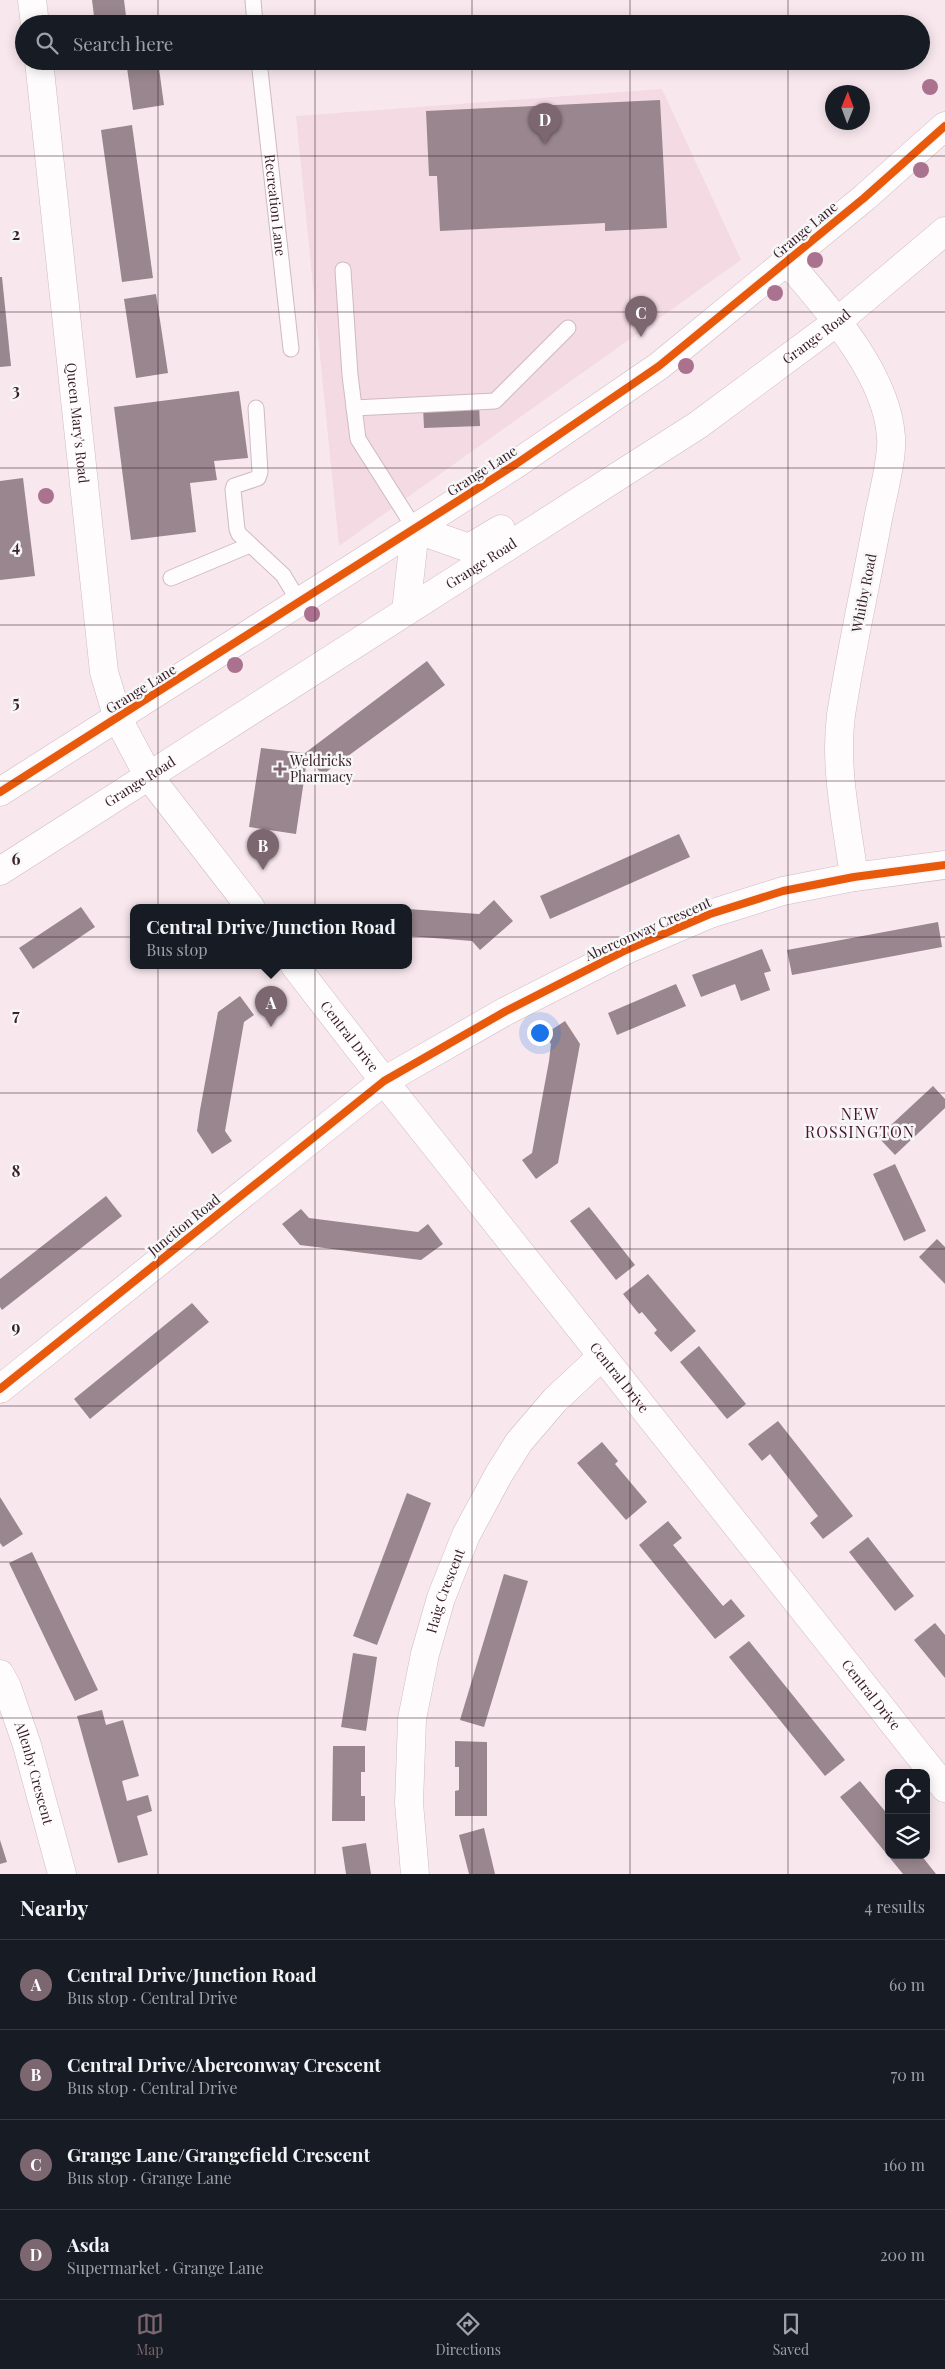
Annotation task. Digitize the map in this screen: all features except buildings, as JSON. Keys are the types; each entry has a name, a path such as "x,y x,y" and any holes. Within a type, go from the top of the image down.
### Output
{"street":[{"path":"32,0 34,15"},
{"name":"Queen Mary's Road","path":"40,70 104,672 118,719 148,775"},
{"name":"Grange Lane","path":"0,792 118,719 516,464 659,366 787,261 945,126"},
{"name":"Grange Road","path":"0,871 698,425 838,321 945,231"},
{"name":"Grange Lane","path":"787,261 838,321"},
{"name":"Whitby Road","path":"838,321 874,381 884,403 892,438 841,717 839,760 854,877"},
{"path":"406,611 415,529 470,548 538,506 590,494"},
{"path":"148,775 248,904"},
{"name":"Aberconway Crescent","path":"384,1081 506,1011 626,950 728,908 783,891 854,877 945,865"},
{"name":"Central Drive","path":"297,969 945,1788"},
{"name":"Junction Road","path":"0,1389 384,1081"},
{"name":"Haig Crescent","path":"415,1874 409,1804 412,1718 425,1654 441,1598 466,1535 519,1442 555,1400 602,1356"},
{"name":"Allenby Crescent","path":"0,1674 7,1687 27,1745 62,1874"}],"lane":[{"path":"253,0 254,15"},
{"name":"Recreation Lane","path":"261,70 291,348"},
{"path":"343,270 350,375 358,439 415,529"},
{"path":"354,408 495,401 568,328"},
{"path":"256,408 259,475 258,478 237,483 233,490 237,529 250,545 283,576 300,603"},
{"path":"171,578 250,545"}],"shaded area":[{"path":"662,89 741,260 339,546 296,116"}],"cycle path":[{"path":"0,792 516,464 659,366 864,198 945,126"},
{"path":"0,1389 384,1081 506,1011 626,950 710,914 783,891 854,877 945,865"}],"place":[{"name":"Asda","path":"545,144"},
{"name":"Grange Lane/Grangefield Crescent","path":"641,337"},
{"name":"Weldricks Pharmacy","path":"280,769"},
{"name":"Central Drive/Aberconway Crescent","path":"263,870"},
{"name":"Central Drive/Junction Road","path":"271,1027"}],"district":[{"name":"NEW ROSSINGTON","path":"860,1123"}]}
